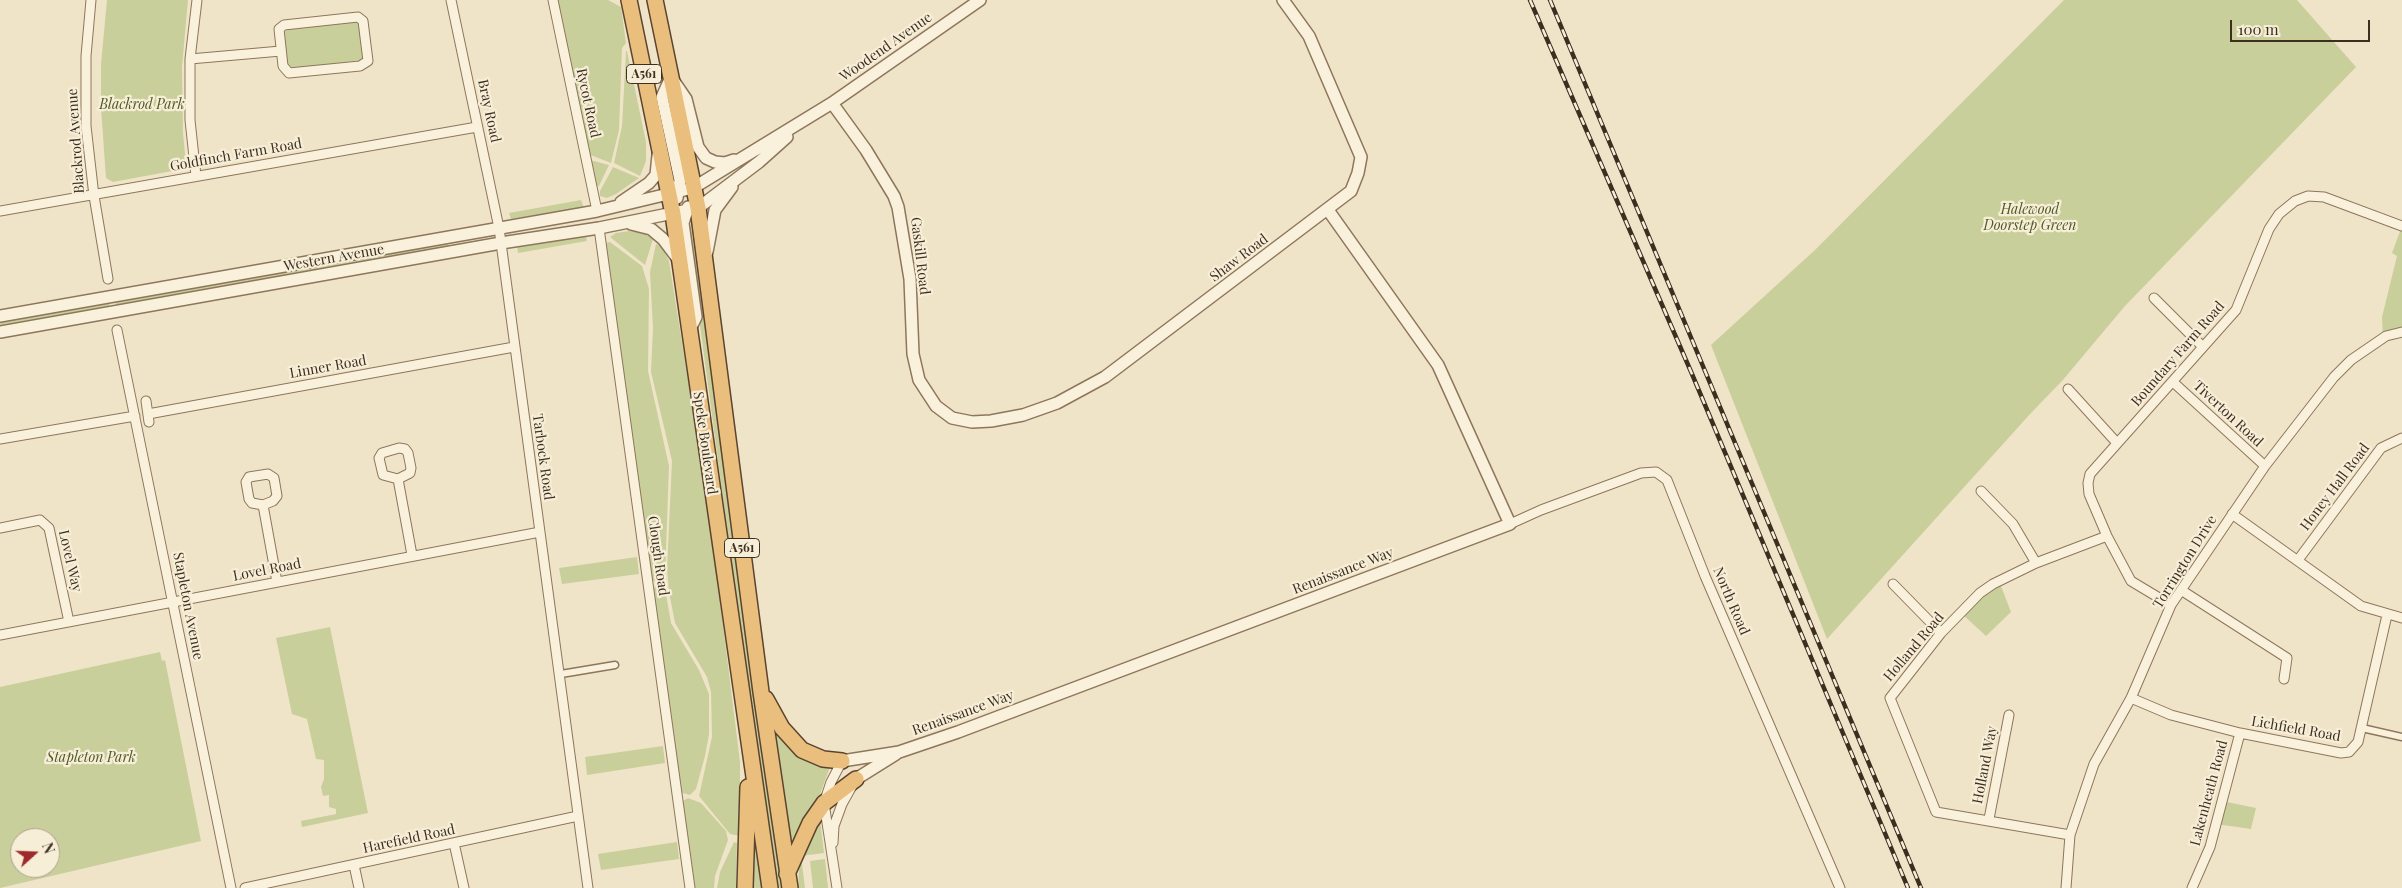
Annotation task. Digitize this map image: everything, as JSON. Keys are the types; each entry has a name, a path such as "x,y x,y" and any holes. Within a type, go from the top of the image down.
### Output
{"highway":[{"name":"Speke Boulevard","path":"630,0 659,148 673,193 686,211 706,268 761,692 789,881"},
{"name":"Speke Boulevard","path":"655,0 693,188 686,211 680,263 770,888"},
{"path":"761,692 782,728 802,750 823,759 842,761"},
{"path":"745,888 750,751"},
{"path":"789,881 810,823 824,803 856,779"}],"street":[{"name":"Blackrod Avenue","path":"91,0 86,56 86,126 94,196 108,280"},
{"path":"196,176 190,120 190,59 197,0"},
{"name":"Bray Road","path":"451,0 500,228 501,243"},
{"name":"Rycot Road","path":"553,0 603,209"},
{"name":"Woodend Avenue","path":"673,193 693,188 809,118 980,0"},
{"name":"Shaw Road","path":"952,418 972,422 991,422 1023,415 1057,403 1105,377 1351,191 1358,173 1361,157 1309,36 1283,0"},
{"path":"358,17 363,21 368,61 360,66 289,73 283,66 281,51 279,29 284,25 358,17"},
{"path":"190,59 281,51"},
{"path":"671,77 686,99 698,147 706,158 715,162 725,163 746,156"},
{"name":"A561","path":"671,77 662,97 680,180 673,193"},
{"name":"Gaskill Road","path":"832,103 866,150 894,196 898,207 910,279 913,354 919,380 936,406 952,418"},
{"name":"Woodend Avenue","path":"686,211 759,162 809,118"},
{"name":"Goldfinch Farm Road","path":"0,211 94,196 196,176 477,127"},
{"path":"603,209 643,189 649,183 656,175 659,148"},
{"path":"706,268 715,210 730,190 759,162"},
{"name":"Western Avenue","path":"0,316 500,228 603,209 673,193"},
{"name":"Boundary Farm Road","path":"2171,605 2131,581 2107,536 2089,494 2088,483 2090,474 2174,382 2236,310 2269,229 2279,214 2295,201 2308,196 2324,197 2402,226"},
{"path":"1328,210 1438,365 1510,524"},
{"name":"Western Avenue","path":"0,332 501,243 624,224 686,211"},
{"name":"A561","path":"686,211 683,223 696,317 689,331"},
{"path":"624,224 651,229 672,249 680,263"},
{"name":"Clough Road","path":"599,228 690,888"},
{"name":"Tarbock Road","path":"501,243 561,674 588,888"},
{"path":"2154,298 2203,347"},
{"name":"Stapleton Avenue","path":"117,330 231,888"},
{"name":"Torrington Drive","path":"2066,888 2070,835 2094,764 2131,698 2171,605 2264,466 2334,377 2351,360 2386,336 2402,332"},
{"name":"Linner Road","path":"146,401 149,418 514,347"},
{"name":"Tiverton Road","path":"2174,382 2264,466"},
{"path":"2068,389 2117,443"},
{"path":"0,439 135,416"},
{"name":"Honey Hall Road","path":"2298,560 2381,448 2402,438"},
{"name":"North Road","path":"1510,524 1541,510 1641,473 1656,472 1667,480 1705,576 1840,888"},
{"path":"398,479 412,555"},
{"path":"1981,491 2013,524 2036,563"},
{"path":"263,505 277,582"},
{"path":"2232,514 2361,606 2402,618"},
{"name":"Lovel Way","path":"0,528 40,520 49,528 70,622"},
{"name":"Renaissance Way","path":"842,761 899,752 958,732 1510,524"},
{"name":"Lovel Road","path":"0,635 540,532"},
{"name":"Holland Road","path":"2070,835 1989,819 1936,812 1890,698 1941,633 1980,593 1993,584 2036,563 2107,536"},
{"path":"1893,584 1941,633"},
{"path":"2181,590 2287,658 2284,679"},
{"name":"Lichfield Road","path":"2131,698 2171,715 2240,732 2341,753 2349,752 2356,746 2362,728 2387,615"},
{"path":"561,674 616,665"},
{"name":"Holland Way","path":"1989,819 2008,715"},
{"path":"2362,728 2402,736"},
{"name":"Lakenheath Road","path":"2192,888 2210,848 2240,732"},
{"path":"833,856 834,826 842,804 856,779 899,752"},
{"path":"836,888 833,856 824,803 830,782 842,761"},
{"name":"Harefield Road","path":"246,888 578,816"},
{"path":"454,843 464,888"},
{"path":"354,865 359,888"}],"green space":[{"name":"Blackrod Park","path":"107,0 188,0 182,67 183,133 186,164 183,169 113,182 106,178 101,108 101,64"},
{"path":"556,0 608,0 621,7 626,43 622,48 619,130 611,163 588,154"},
{"name":"Halewood Doorstep Green","path":"2064,0 2297,0 2356,67 2125,306 2062,381 1827,639 1711,345 1816,249"},
{"path":"355,21 360,24 364,55 361,60 295,69 289,67 286,62 283,32 290,29"},
{"path":"626,51 646,142 646,161 640,176 614,163 622,126"},
{"path":"590,160 609,165 599,186 595,187"},
{"path":"613,167 639,178 616,194 607,198 600,196 600,191"},
{"path":"581,200 584,208 511,219 509,213"},
{"path":"691,226 782,888 775,888 687,228"},
{"path":"2402,226 2402,333 2383,339 2382,317 2397,256 2392,253"},
{"path":"642,232 653,239 645,265 610,237 616,233"},
{"path":"586,235 587,241 518,253 517,246"},
{"path":"610,242 642,266 649,289 648,371 669,466 665,577 659,582 650,580 605,243"},
{"path":"448,244 449,249 116,306 115,300"},
{"path":"656,244 661,245 669,261 709,512 740,762 740,836 730,834 699,796 712,737 711,692 707,677 675,623 669,592 667,570 672,461 651,372 653,329 650,272"},
{"path":"109,302 110,308 0,327 0,321"},
{"path":"637,557 639,574 562,584 559,568"},
{"path":"1999,581 2011,612 1986,636 1961,613"},
{"path":"655,587 663,589 666,594 671,623 699,670 709,694 709,734 705,756 696,789 690,795 679,792 652,590"},
{"path":"330,627 368,813 302,827 301,821 336,814 336,809 329,807 329,795 323,796 321,787 324,779 324,760 316,759 307,719 292,714 276,638"},
{"name":"Stapleton Park","path":"160,652 162,661 165,660 201,841 60,874 60,828 10,828 10,878 43,878 0,888 0,687"},
{"path":"771,726 777,733 831,764 819,797 801,821 793,845 790,862"},
{"path":"663,746 665,763 587,775 585,757"},
{"path":"688,798 701,803 726,831 728,840 715,876 714,888 693,888 681,802"},
{"path":"2222,801 2256,808 2251,829 2216,824"},
{"path":"753,803 764,888 750,888"},
{"path":"819,811 824,853 801,856 805,888 798,888 800,849"},
{"path":"677,842 679,859 601,870 598,854"},
{"path":"734,842 737,843 736,888 717,888 720,872"},
{"path":"825,859 828,888 813,888 810,861"}],"railway":[{"path":"1530,0 1692,374 1908,888"},
{"path":"1550,0 1921,888"}]}
